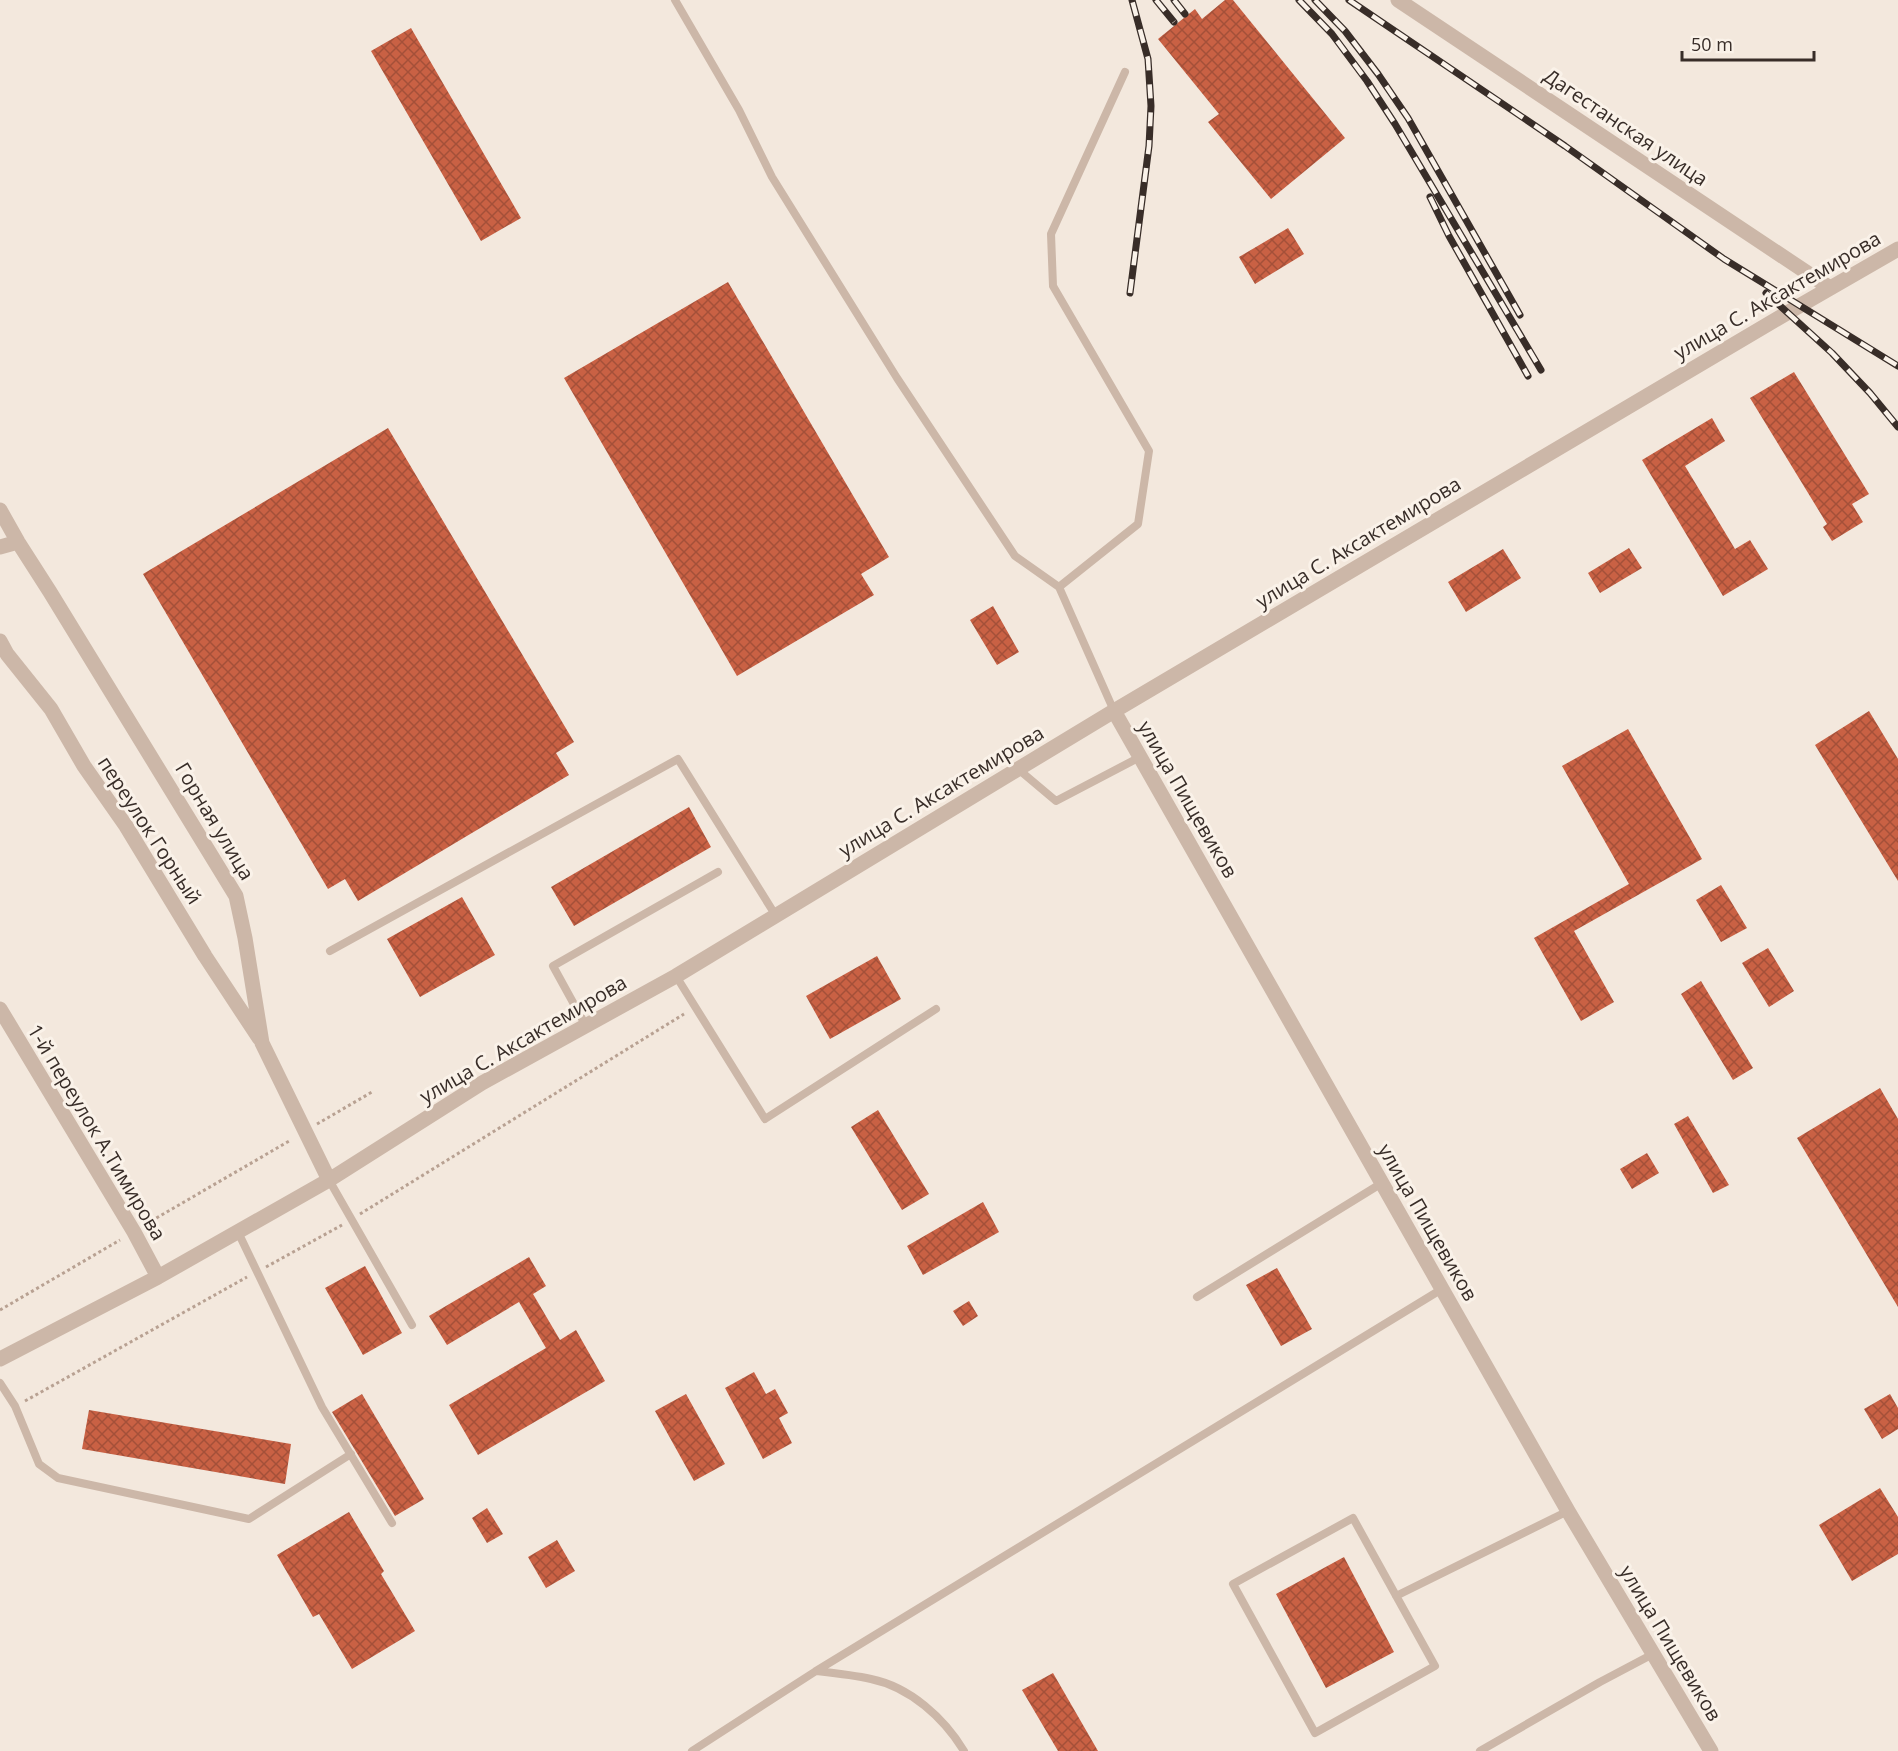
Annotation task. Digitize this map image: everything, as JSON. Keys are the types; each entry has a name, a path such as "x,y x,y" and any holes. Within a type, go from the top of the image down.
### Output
{"street":[{"name":"Дагестанская улица","path":"1398,0 1830,288"},
{"name":"улица С. Аксактемирова","path":"0,1359 158,1277 329,1180 482,1083 676,976 1114,711 1898,249"},
{"name":"Горная улица","path":"0,510 236,896 262,1043 329,1180"},
{"path":"0,547 18,542"},
{"name":"переулок Горный","path":"0,641 7,654 51,709 84,766 126,826 205,956 262,1043"},
{"name":"улица Пищевиков","path":"1114,711 1568,1511 1711,1751"},
{"name":"1-й переулок А.Тимирова","path":"0,1008 134,1232 158,1277"}],"lane":[{"path":"675,0 739,110 772,177 897,378 1015,556 1059,587 1114,711"},
{"path":"1059,587 1138,524 1149,451 1053,286 1051,234 1125,72"},
{"path":"1018,769 1056,801 1140,757"},
{"path":"330,951 678,759 776,916"},
{"path":"586,1026 553,966 718,872"},
{"path":"676,976 765,1119 936,1009"},
{"path":"329,1180 412,1325"},
{"path":"1197,1297 1382,1183"},
{"path":"238,1232 322,1407 392,1523"},
{"path":"692,1751 816,1671 1442,1288"},
{"path":"0,1383 15,1406 39,1464 58,1478 249,1519 351,1454"},
{"path":"1396,1596 1568,1511"},
{"path":"1353,1518 1396,1596 1435,1666 1315,1733 1233,1584 1353,1518"},
{"path":"1480,1751 1653,1654"},
{"path":"816,1671 873,1679 903,1691 931,1710 956,1737 964,1751"}],"path":[{"path":"0,1310 372,1092"}],"building":[{"path":"1225,0 1233,0 1345,138 1271,199 1208,122 1219,114 1158,39 1195,9 1202,19"},
{"path":"411,28 521,218 481,241 371,51"},
{"path":"1288,228 1304,254 1255,284 1239,257"},
{"path":"728,282 889,557 861,574 874,595 737,676 564,378"},
{"path":"1794,372 1869,494 1852,504 1863,522 1832,541 1823,527 1827,524 1750,398"},
{"path":"1712,418 1725,441 1685,466 1735,549 1750,540 1768,569 1723,596 1642,460"},
{"path":"388,428 574,742 556,753 569,775 358,901 345,879 328,889 143,574"},
{"path":"1629,548 1642,568 1600,593 1588,573"},
{"path":"1503,549 1521,578 1466,612 1448,582"},
{"path":"993,606 1019,652 997,665 970,620"},
{"path":"1869,711 1898,759 1898,881 1815,745"},
{"path":"1628,729 1702,859 1574,931 1614,1002 1581,1021 1534,938 1629,884 1562,766"},
{"path":"689,807 711,847 574,926 551,887"},
{"path":"1721,885 1747,928 1721,942 1696,900"},
{"path":"462,897 495,955 420,997 387,939"},
{"path":"1768,948 1794,991 1769,1007 1742,963"},
{"path":"877,956 901,999 830,1039 806,996"},
{"path":"1701,981 1753,1068 1733,1080 1681,994"},
{"path":"1880,1088 1898,1119 1898,1307 1797,1138"},
{"path":"878,1110 929,1194 902,1210 851,1127"},
{"path":"1688,1116 1729,1185 1713,1193 1674,1124"},
{"path":"1647,1153 1659,1173 1632,1189 1620,1169"},
{"path":"983,1202 999,1232 923,1275 907,1246"},
{"path":"529,1257 546,1286 533,1294 560,1340 576,1330 605,1381 478,1455 449,1405 546,1348 519,1302 447,1345 429,1316"},
{"path":"365,1266 402,1333 363,1355 325,1288"},
{"path":"1277,1268 1312,1329 1281,1346 1246,1285"},
{"path":"969,1301 978,1316 963,1326 953,1311"},
{"path":"754,1372 766,1394 775,1389 788,1413 779,1418 792,1443 763,1459 725,1388"},
{"path":"362,1394 424,1499 395,1516 332,1412"},
{"path":"686,1394 725,1464 694,1481 655,1411"},
{"path":"1890,1394 1898,1408 1898,1429 1882,1439 1864,1409"},
{"path":"89,1410 291,1444 285,1484 82,1449"},
{"path":"1880,1488 1898,1517 1898,1554 1852,1581 1819,1525"},
{"path":"487,1508 503,1534 487,1543 472,1518"},
{"path":"349,1512 384,1571 381,1574 415,1631 352,1669 319,1614 313,1617 277,1555"},
{"path":"557,1540 575,1571 546,1588 528,1557"},
{"path":"1344,1557 1394,1652 1326,1688 1276,1594"},
{"path":"1053,1673 1098,1751 1058,1751 1022,1690"}],"railway":[{"path":"1130,293 1149,146 1151,106 1148,59 1132,0"},
{"path":"1156,0 1174,22"},
{"path":"1174,0 1185,14"},
{"path":"1299,0 1332,34 1367,81 1395,124 1541,370"},
{"path":"1315,0 1345,31 1408,118 1520,315"},
{"path":"1349,0 1565,146 1724,259 1898,366"},
{"path":"1430,197 1449,236 1528,376"},
{"path":"1766,293 1832,353 1898,427"}]}
